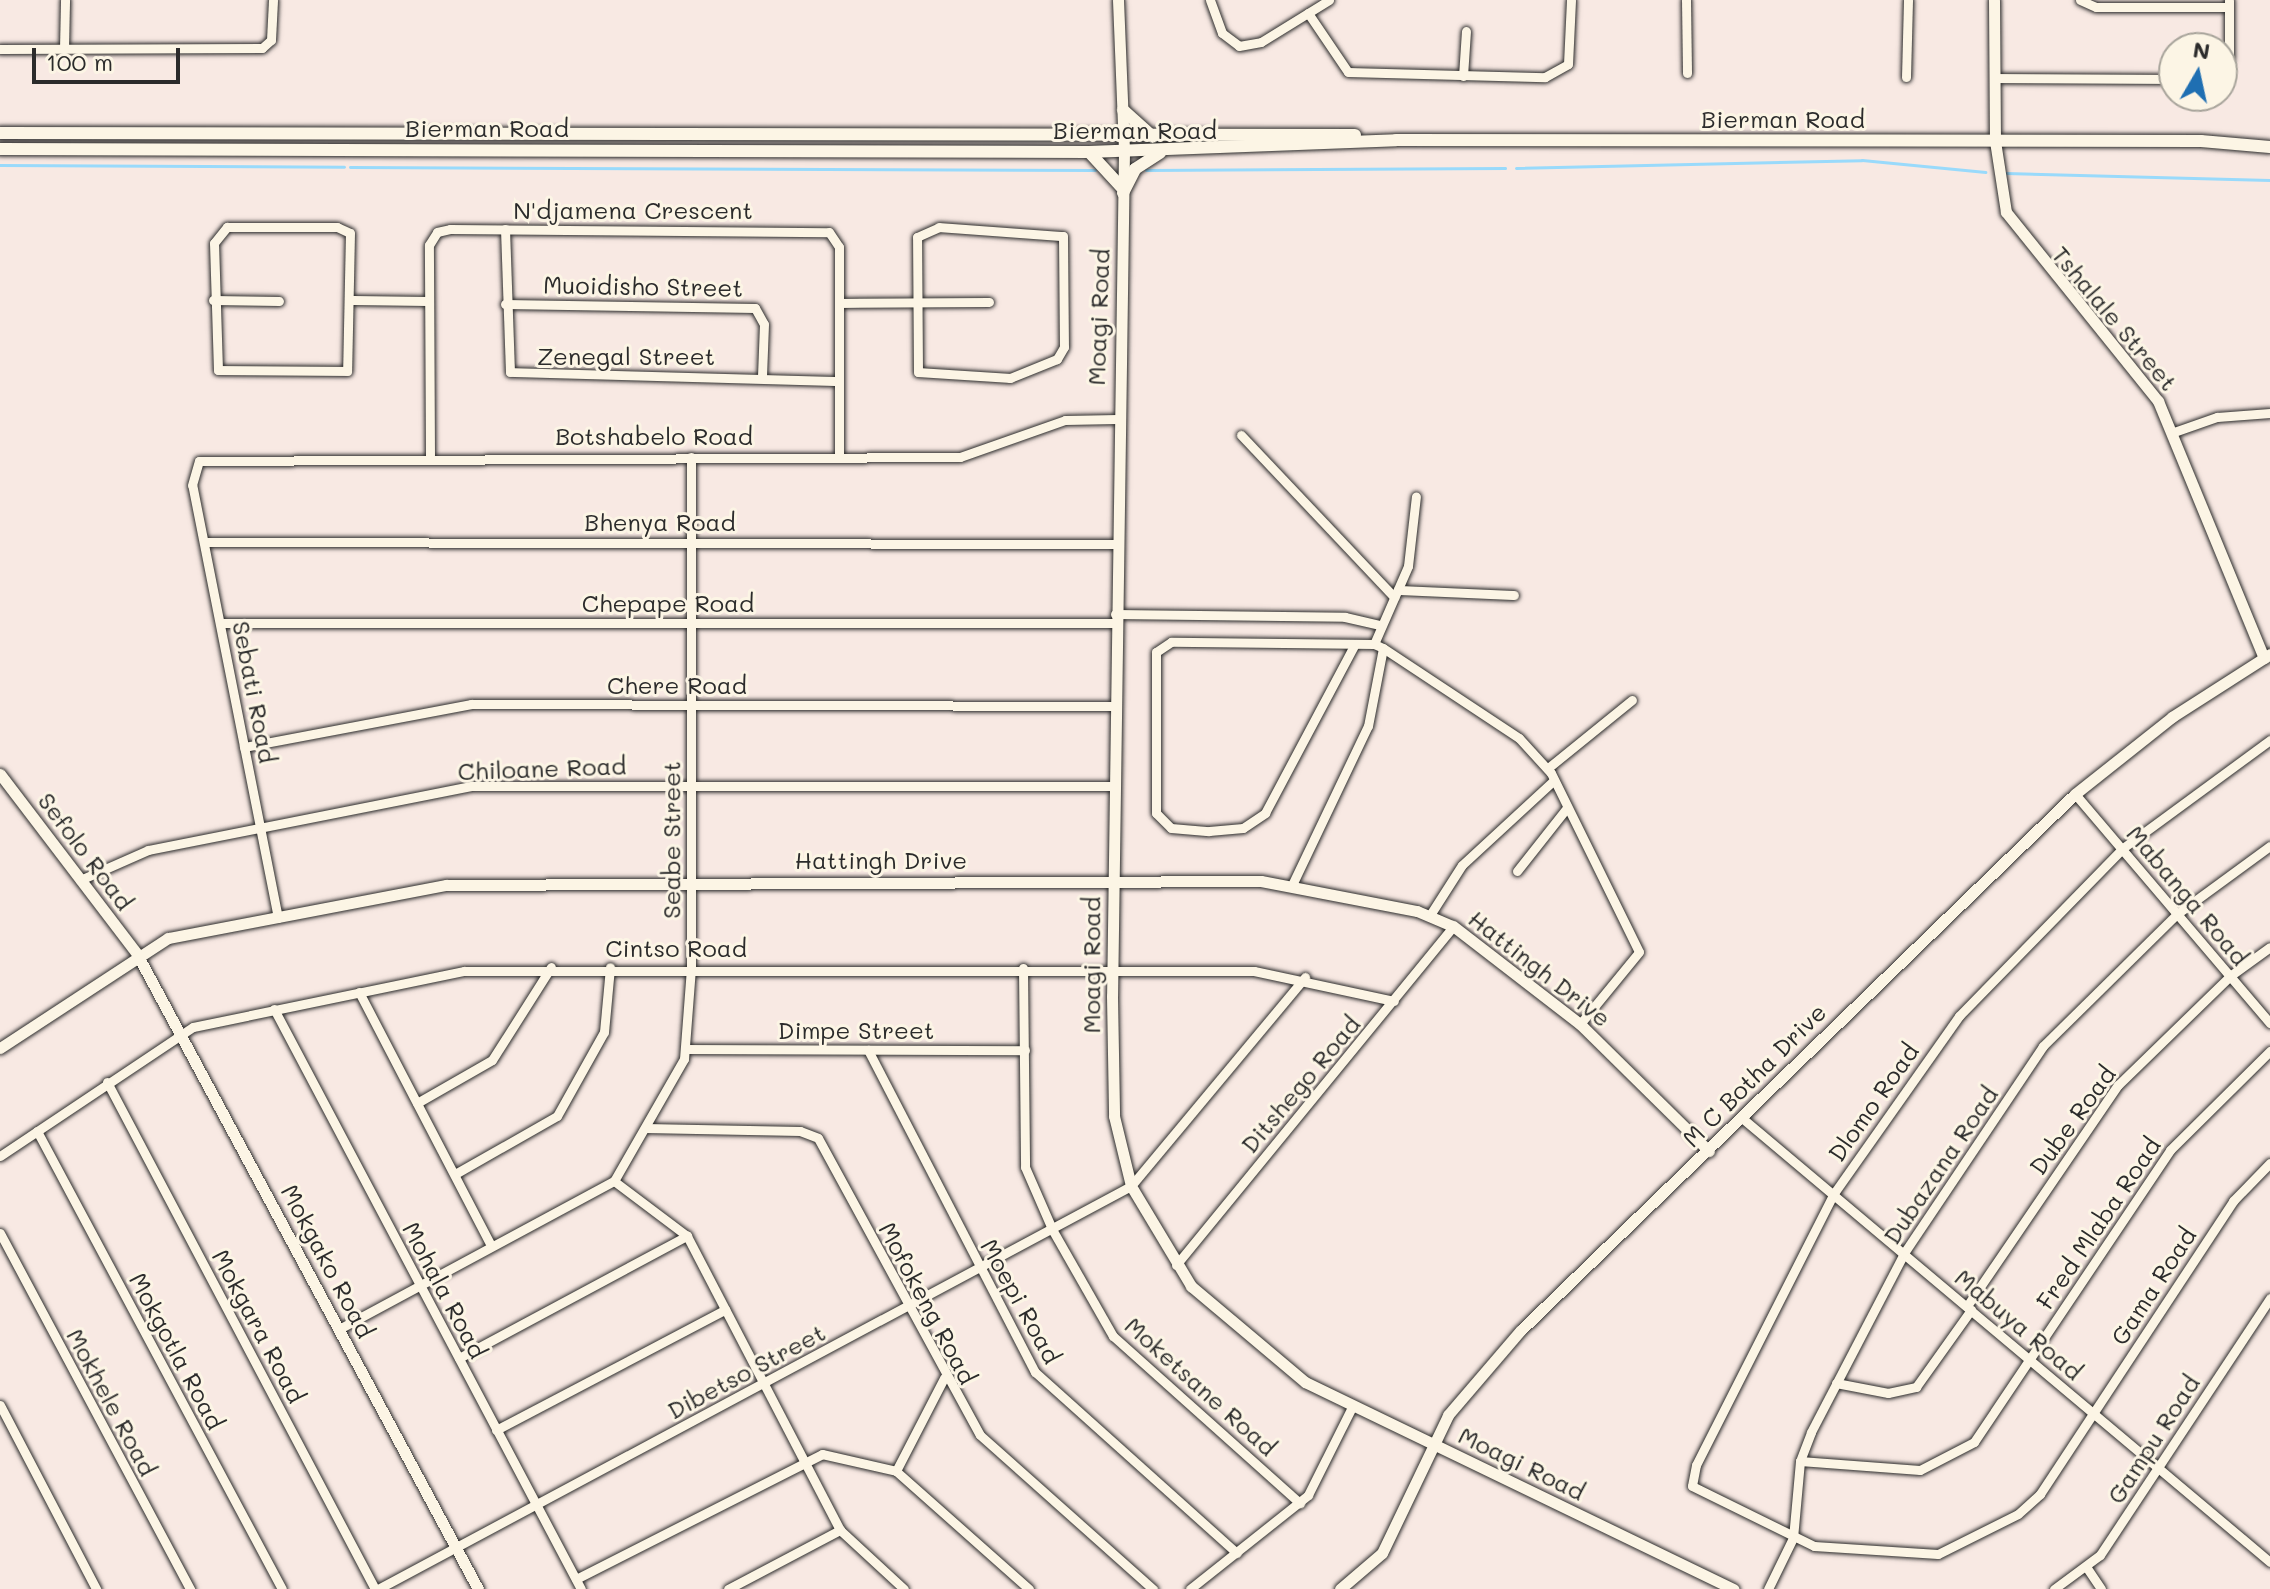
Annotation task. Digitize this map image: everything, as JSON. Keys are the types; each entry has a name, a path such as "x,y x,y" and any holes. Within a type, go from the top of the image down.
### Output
{"main road":[{"path":"1123,110 1153,137"},
{"name":"Bierman Road","path":"0,133 1995,138 2270,144"},
{"name":"Bierman Road","path":"0,149 1163,152 1396,140 1995,138"},
{"path":"1089,152 1123,191 1135,169 1163,152"}],"street":[{"path":"64,49 65,0"},
{"path":"0,49 268,45 273,0"},
{"name":"Moagi Road","path":"1118,0 1124,152 1115,544 1114,1116 1131,1186 1176,1265 1248,1339 1352,1407 1734,1589"},
{"path":"1210,0 1222,33 1239,46 1261,42 1329,0"},
{"path":"1308,13 1348,72 1463,76 1562,72 1570,56 1571,0"},
{"path":"1686,0 1687,73"},
{"path":"1906,77 1908,0"},
{"name":"Tshalale Street","path":"1994,0 1995,138 2010,222 2150,388 2174,432 2267,656"},
{"path":"2080,0 2228,4 2229,32"},
{"path":"1463,76 1466,31"},
{"path":"1994,78 2158,79"},
{"path":"227,227 347,230 353,300 352,363 336,375 218,370 213,300 214,238 227,227"},
{"path":"1025,228 1063,236 1064,347 1050,362 1010,378 923,375 915,357 916,303 921,229 1025,228"},
{"name":"N'djamena Crescent","path":"430,455 427,301 433,235 505,229 823,230 839,247 839,455"},
{"name":"Zenegal Street","path":"505,229 505,359 515,375 762,377 839,381"},
{"path":"213,300 279,301"},
{"path":"353,300 427,301"},
{"path":"839,303 989,302"},
{"name":"Muoidisho Street","path":"505,304 755,308 764,324 762,377"},
{"path":"2174,432 2217,417 2270,413"},
{"name":"Botshabelo Road","path":"192,473 215,456 960,457 1065,420 1117,419"},
{"path":"1241,435 1396,593 1514,595"},
{"name":"Seabe Street","path":"614,1181 688,1049 691,969 691,457"},
{"name":"Sebati Road","path":"192,473 278,918"},
{"path":"1292,885 1368,726 1379,625 1408,566 1416,496"},
{"name":"Bhenya Road","path":"205,542 1115,544"},
{"name":"Chepape Road","path":"222,623 691,623 1345,617 1379,625"},
{"path":"1355,644 1259,820 1209,831 1158,820 1151,737 1160,647 1355,644 1378,646 1519,738 1548,768 1639,952 1580,1024"},
{"name":"M C Botha Drive","path":"1340,1589 1382,1553 1459,1399 1498,1353 2075,794 2172,717 2267,656"},
{"path":"1548,768 1632,700"},
{"name":"Chere Road","path":"244,747 471,704 1115,706"},
{"name":"Dlomo Road","path":"1793,1538 1698,1492 1692,1480 1834,1193 1874,1128 1974,998 2123,848 2270,740"},
{"name":"Sefolo Road","path":"0,774 137,954"},
{"path":"1430,915 1462,865 1554,780"},
{"name":"Chiloane Road","path":"80,880 133,853 472,786 1114,786"},
{"name":"Mabanga Road","path":"2075,794 2270,1023"},
{"path":"1517,871 1566,809"},
{"name":"Dubazana Road","path":"1768,1589 1793,1538 1800,1461 1836,1383 1904,1253 2049,1037 2177,914 2270,846"},
{"name":"Hattingh Drive","path":"0,1048 137,954 168,938 477,881 1113,881 1292,885 1430,915 1453,926 1580,1024 1709,1151"},
{"name":"Ditshego Road","path":"1176,1265 1453,926"},
{"name":"Dube Road","path":"1836,1383 1910,1390 1969,1308 2110,1094 2230,976 2270,947"},
{"name":"Mokgako Road","path":"137,954 478,1589"},
{"path":"417,1103 492,1060 551,967"},
{"name":"Cintso Road","path":"0,1156 180,1033 274,1009 464,971 551,967 1113,968 1305,977 1394,1001"},
{"path":"455,1174 557,1116 604,1032 610,967"},
{"name":"Moketsane Road","path":"1023,968 1025,1167 1053,1231 1113,1336 1300,1503"},
{"path":"1131,1186 1305,977"},
{"path":"359,992 491,1246"},
{"name":"Mohala Road","path":"274,1009 581,1589"},
{"name":"Dimpe Street","path":"688,1049 1025,1050"},
{"name":"Moepi Road","path":"868,1050 980,1270 1042,1381 1237,1553"},
{"name":"Fred Mlaba Road","path":"1800,1461 1935,1466 1979,1437 2175,1143 2270,1051"},
{"name":"Mokgara Road","path":"107,1082 376,1589"},
{"name":"Mabuya Road","path":"1742,1118 2270,1562"},
{"name":"Mofokeng Road","path":"645,1128 814,1135 944,1378 983,1439 1153,1589"},
{"name":"Mokgotla Road","path":"37,1131 282,1589"},
{"name":"Gama Road","path":"1793,1538 1814,1546 1950,1551 2035,1500 2233,1201 2270,1163"},
{"path":"339,1329 614,1181 687,1236 840,1530 904,1589"},
{"name":"Dibetso Street","path":"376,1589 457,1548 535,1503 764,1386 1131,1186"},
{"name":"Mokhele Road","path":"0,1233 190,1589"},
{"path":"459,1358 687,1236"},
{"name":"Gampu Road","path":"2054,1589 2087,1568 2158,1468 2270,1298"},
{"path":"496,1430 725,1310"},
{"path":"896,1471 944,1378"},
{"path":"0,1405 96,1589"},
{"path":"1190,1589 1300,1503 1352,1407"},
{"path":"576,1579 803,1459 831,1454 896,1471 1029,1589"},
{"path":"728,1589 840,1530"},
{"path":"2087,1568 2101,1589"}],"waterway":[{"path":"1516,168 1862,160 1985,172"},
{"path":"0,165 344,167"},
{"path":"350,167 1095,170"},
{"path":"1146,170 1505,168"},
{"path":"2005,173 2270,180"}]}
